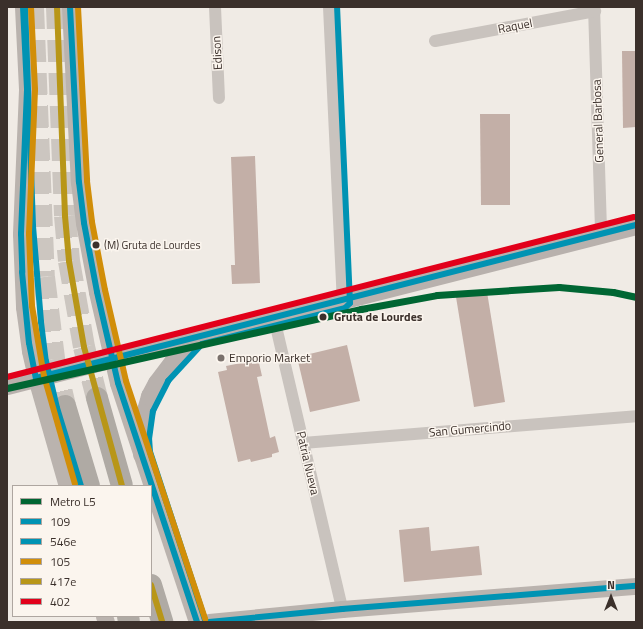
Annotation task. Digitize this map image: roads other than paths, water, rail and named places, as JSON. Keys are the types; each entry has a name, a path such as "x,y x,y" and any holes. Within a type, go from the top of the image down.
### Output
{"highway":[{"path":"97,398 122,485"},
{"path":"65,406 89,485"},
{"path":"152,588 162,622"}],"main road":[{"path":"23,7 26,90 21,234 22,272 29,343 36,378 67,485"},
{"path":"70,7 79,182 91,263 111,358 197,622"},
{"path":"7,385 636,225"},
{"path":"142,454 142,424 150,396 157,382 173,362 198,337"},
{"path":"209,622 342,609 636,586"}],"street":[{"name":"Edison","path":"214,7 219,98"},
{"path":"329,7 343,300"},
{"name":"Raquel","path":"435,41 595,9"},
{"name":"General Barbosa","path":"595,9 601,234"},
{"name":"Patria Nueva","path":"274,318 342,609"},
{"name":"San Gumercindo","path":"303,443 636,416"}],"tunnel":[{"path":"33,7 44,277 54,359 65,406"},
{"path":"57,7 65,216 69,261 84,347 97,398"}],"metro line":[{"name":"L5","path":"7,388 361,309 437,295 559,287 613,292 636,297"}],"place":[{"name":"(M) Gruta de Lourdes","path":"96,245"},
{"name":"Gruta de Lourdes","path":"323,317"},
{"name":"Emporio Market","path":"221,358"}]}
